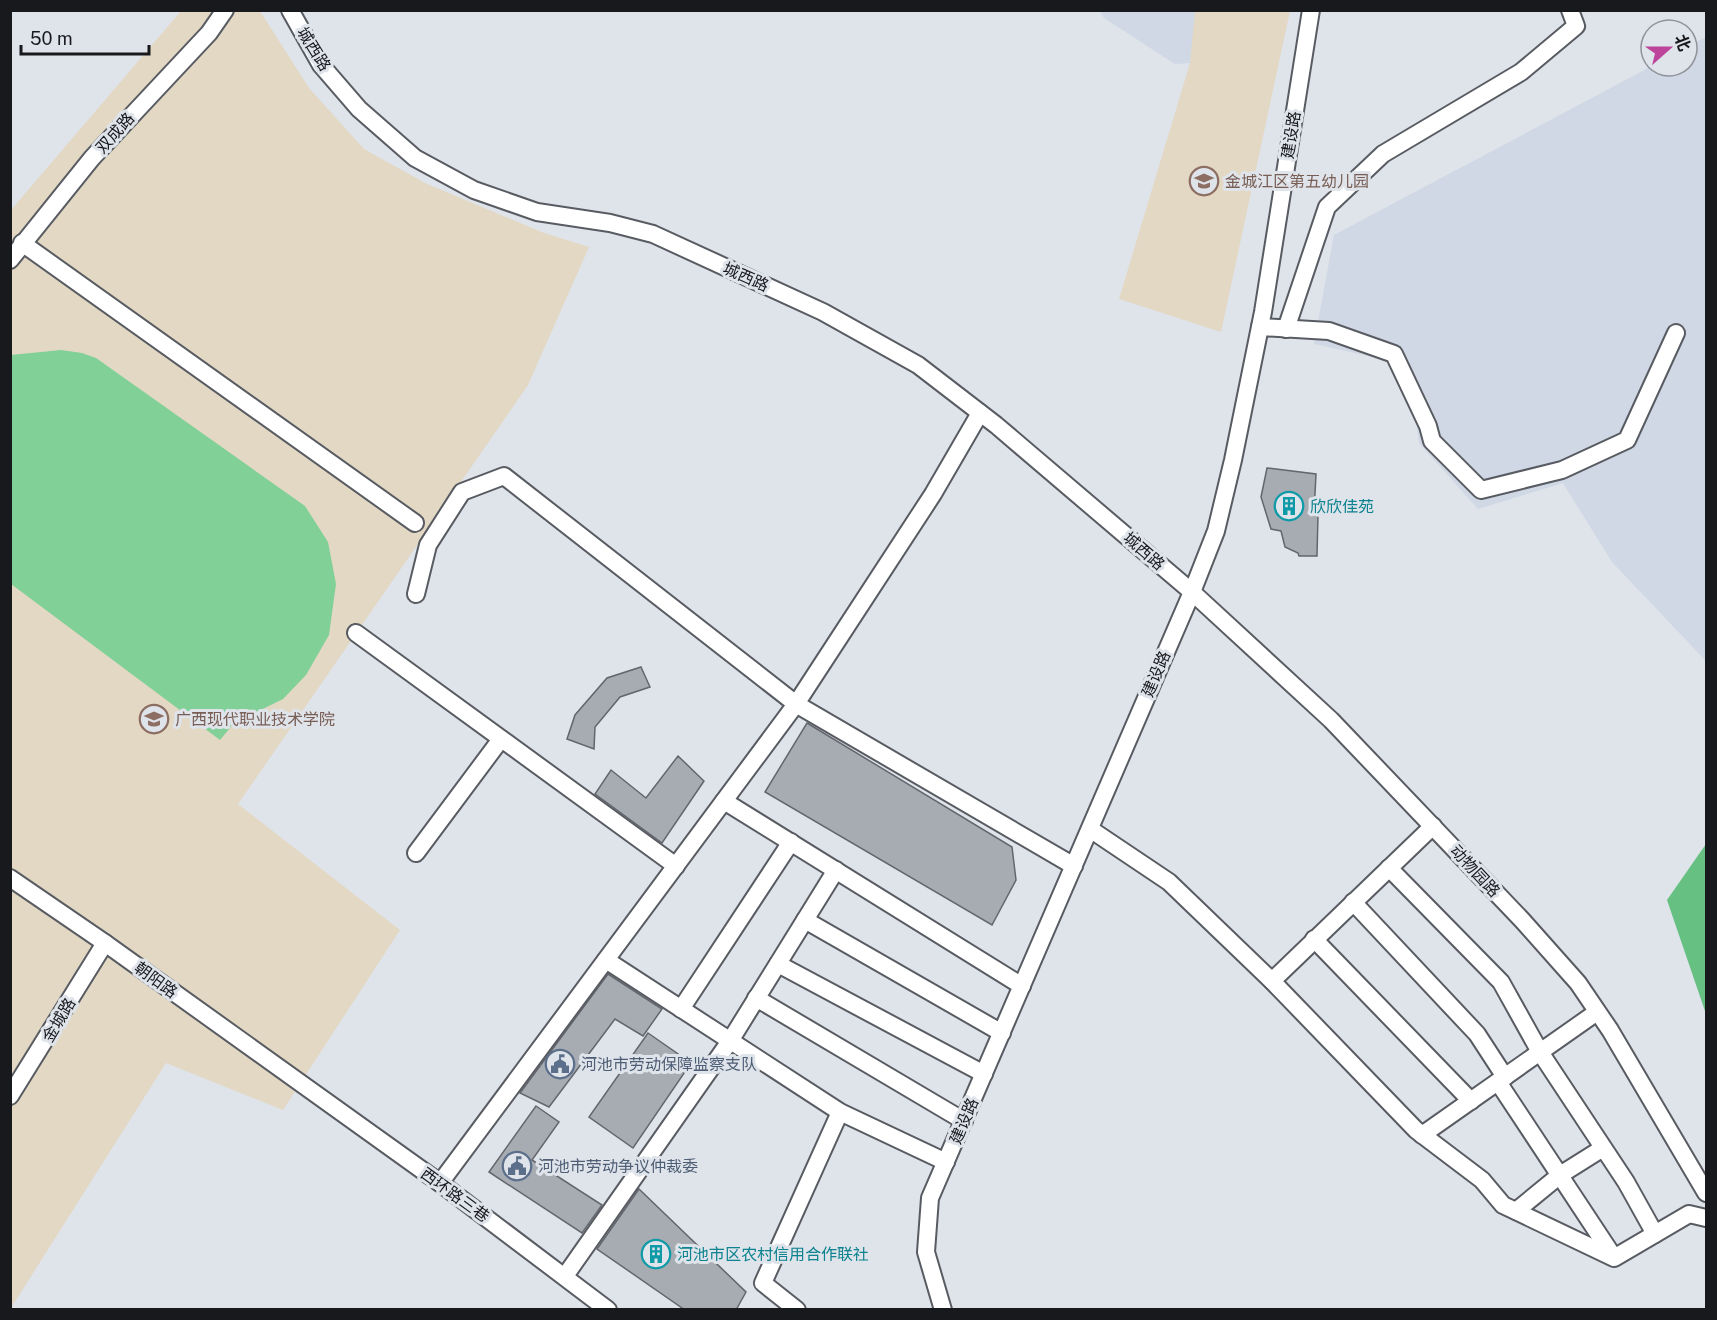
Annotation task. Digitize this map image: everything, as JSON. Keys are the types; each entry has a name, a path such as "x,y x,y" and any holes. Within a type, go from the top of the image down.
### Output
{"street":[{"name":"双成路","path":"10,260 92,158 209,33 225,10"},
{"name":"城西路","path":"290,10 321,65 359,109 415,158 474,190 537,212 610,223 653,234 823,312 918,365 980,413 1191,592"},
{"name":"建设路","path":"943,1310 926,1252 930,1198 1216,531 1260,327 1311,10"},
{"path":"1286,329 1327,207 1383,154 1521,72 1576,26 1570,10"},
{"path":"22,243 415,523"},
{"path":"1260,327 1329,331 1394,354 1428,426 1432,441 1481,490 1562,470 1627,440 1676,333"},
{"path":"440,1184 796,704 933,494 980,413"},
{"path":"416,594 428,545 462,492 504,476 796,704 1074,866"},
{"name":"动物园路","path":"1191,592 1331,720 1578,983 1707,1193"},
{"path":"356,633 676,866"},
{"path":"416,853 501,739"},
{"path":"724,801 1022,986"},
{"path":"1272,981 1433,826"},
{"path":"1090,829 1168,882 1272,981 1422,1134 1482,1180 1503,1205 1614,1258"},
{"path":"681,1009 791,842"},
{"path":"1389,868 1501,982 1540,1052 1626,1182 1655,1234"},
{"path":"565,1276 730,1041 836,870"},
{"name":"朝阳路","path":"10,878 300,1083"},
{"path":"1353,902 1477,1034 1501,1079 1614,1258"},
{"path":"805,920 1002,1033"},
{"path":"1314,939 1471,1101"},
{"name":"金城路","path":"10,1096 105,943"},
{"path":"606,960 840,1112 946,1161"},
{"path":"778,964 984,1074"},
{"path":"756,998 964,1121"},
{"path":"1422,1134 1597,1012"},
{"name":"西环路三巷","path":"300,1083 565,1276 608,1310"},
{"path":"797,1310 763,1283 840,1112"},
{"path":"1516,1211 1560,1175 1603,1148"},
{"path":"1614,1258 1689,1214 1707,1218"}],"shaded area":[{"name":"广西现代职业技术学院","path":"181,11 260,11 309,88 364,149 425,183 544,233 589,247 528,385 238,804 400,930 283,1110 166,1063 11,1308 11,210"},
{"path":"1100,11 1196,11 1191,63 1175,64 1104,18"},
{"name":"金城江区第五幼儿园","path":"1195,11 1290,11 1221,332 1119,299 1190,63"},
{"path":"1706,37 1706,661 1612,562 1563,483 1478,509 1419,443 1416,420 1387,360 1314,344 1334,235 1639,73 1639,78 1699,78 1699,41"}],"green space":[{"path":"61,350 96,358 305,506 328,542 336,584 329,635 306,675 283,699 234,723 220,740 11,584 11,355"},
{"path":"1706,844 1706,1014 1667,900"}],"building":[{"name":"欣欣佳苑","path":"1267,468 1316,474 1314,514 1318,515 1317,556 1299,556 1298,553 1285,547 1281,531 1271,529 1261,497"},
{"path":"641,667 650,687 620,697 595,727 594,749 567,739 575,715 607,678"},
{"path":"807,723 1012,847 1016,880 992,925 765,792"},
{"path":"678,756 704,781 662,843 595,794 611,770 646,798"},
{"name":"河池市劳动保障监察支队","path":"608,974 662,1009 643,1036 615,1019 549,1107 520,1093"},
{"path":"648,1033 691,1063 633,1148 589,1117"},
{"name":"河池市劳动争议仲裁委","path":"536,1106 559,1122 532,1160 602,1205 582,1233 489,1172"},
{"name":"河池市区农村信用合作联社","path":"639,1189 746,1292 736,1310 685,1310 597,1249"}],"place":[{"name":"金城江区第五幼儿园","path":"1204,181"},
{"name":"欣欣佳苑","path":"1289,506"},
{"name":"广西现代职业技术学院","path":"154,719"},
{"name":"河池市劳动保障监察支队","path":"560,1064"},
{"name":"河池市劳动争议仲裁委","path":"517,1166"},
{"name":"河池市区农村信用合作联社","path":"656,1254"}]}
